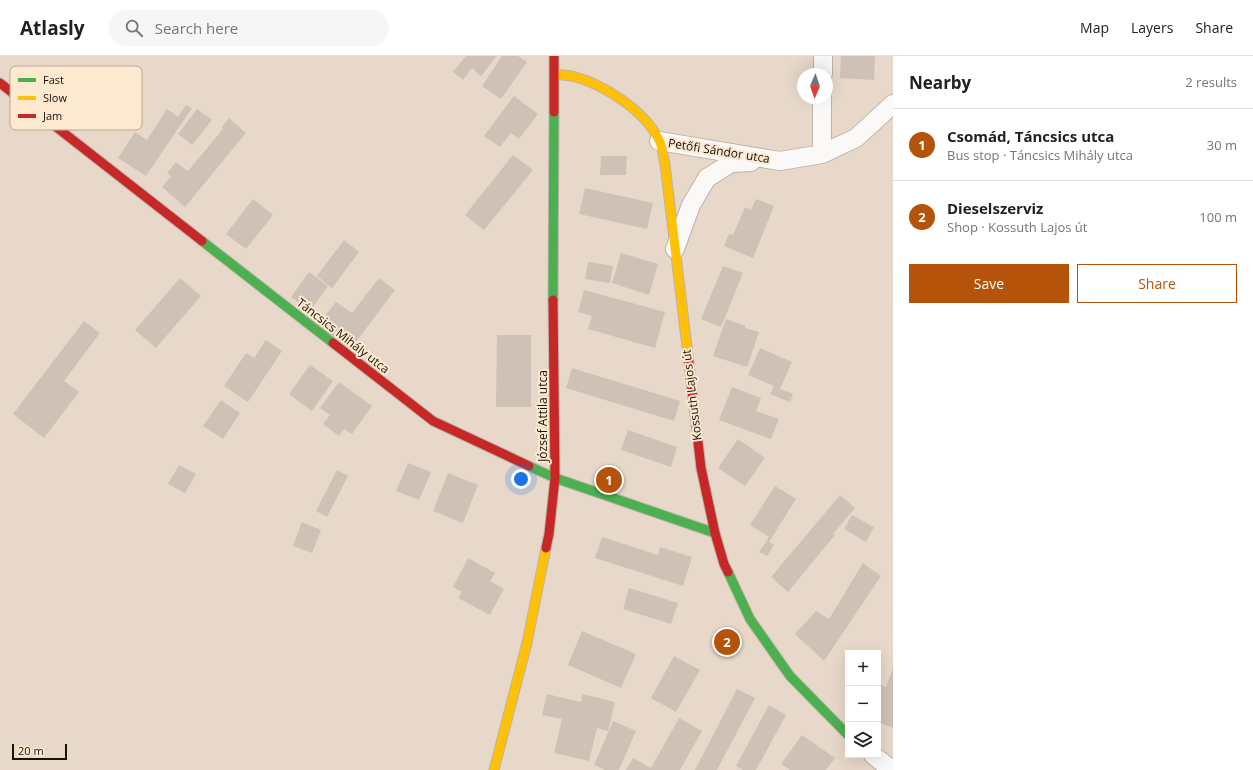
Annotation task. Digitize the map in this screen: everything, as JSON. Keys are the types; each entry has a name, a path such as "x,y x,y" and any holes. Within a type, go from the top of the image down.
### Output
{"street":[{"name":"József Attila utca","path":"494,770 528,643 549,534 555,478 554,56"},
{"path":"823,56 823,68"},
{"path":"545,62 554,74"},
{"name":"Kossuth Lajos út","path":"554,74 571,76 592,84 626,102 646,122 659,141 665,164 701,468 715,533 724,564 750,619 790,676 837,726 845,732"},
{"name":"Táncsics Mihály utca","path":"0,84 10,92"},
{"path":"822,104 822,154"},
{"name":"Petőfi Sándor utca","path":"675,249 691,205 707,178 731,163 780,161 822,154 856,138 893,104"},
{"name":"Táncsics Mihály utca","path":"59,130 433,421 555,478 715,533"},
{"name":"Petőfi Sándor utca","path":"659,141 780,161"},
{"path":"877,758 892,770"}],"building":[{"path":"466,56 497,56 481,76 472,68 463,80 453,72"},
{"path":"502,56 518,56 527,62 501,99 482,86"},
{"path":"841,56 875,56 874,80 840,78"},
{"path":"514,96 538,114 519,139 511,133 500,147 484,136"},
{"path":"186,105 192,108 146,176 118,158 135,132 147,140 167,109 178,117"},
{"path":"197,109 212,120 192,145 178,134"},
{"path":"229,118 246,133 185,207 162,187 171,176 167,173 176,162 188,171 223,129 222,127"},
{"path":"513,155 533,170 484,230 465,215"},
{"path":"601,156 627,156 626,175 600,175"},
{"path":"585,188 653,203 647,229 579,214"},
{"path":"253,199 273,215 246,249 226,234"},
{"path":"756,199 774,206 753,258 724,246 729,234 733,235 745,207 751,210"},
{"path":"344,240 359,252 332,288 317,276"},
{"path":"621,253 658,264 649,295 612,283"},
{"path":"588,262 613,266 610,283 585,279"},
{"path":"723,266 743,273 721,327 701,319"},
{"path":"309,272 328,286 310,311 291,297"},
{"path":"180,278 201,296 156,348 135,330"},
{"path":"379,278 395,290 350,350 318,325 336,302 352,313"},
{"path":"584,290 665,312 655,348 588,329 592,316 578,312"},
{"path":"726,319 746,326 745,328 759,332 747,367 713,356"},
{"path":"84,321 100,333 64,381 79,392 44,438 13,414"},
{"path":"497,335 531,335 531,407 496,407"},
{"path":"266,340 282,351 248,402 224,386 246,353 254,358"},
{"path":"760,348 792,362 780,389 793,394 790,402 770,394 774,386 748,375"},
{"path":"310,365 333,381 312,411 289,394"},
{"path":"572,368 680,401 674,421 566,388"},
{"path":"339,382 372,406 352,434 344,429 339,436 323,424 330,415 320,408"},
{"path":"732,387 761,398 756,411 779,419 771,439 719,420"},
{"path":"221,400 240,413 223,439 203,426"},
{"path":"628,430 677,447 671,467 621,450"},
{"path":"738,439 765,458 745,486 718,468"},
{"path":"408,463 431,472 419,500 396,491"},
{"path":"179,465 196,474 185,493 168,484"},
{"path":"337,470 348,476 327,517 316,511"},
{"path":"448,473 478,485 463,523 433,511"},
{"path":"775,486 796,499 769,542 774,545 767,556 759,552 769,537 750,525"},
{"path":"840,495 855,508 833,534 835,535 788,592 771,577"},
{"path":"852,515 874,527 866,542 844,529"},
{"path":"302,522 321,530 312,553 293,546"},
{"path":"602,537 658,555 660,547 692,557 683,586 595,558"},
{"path":"468,558 495,573 490,581 504,589 490,615 458,598 462,592 453,587"},
{"path":"863,563 881,576 824,661 795,634 816,611 829,619"},
{"path":"629,588 678,603 671,624 623,609"},
{"path":"582,631 636,654 621,688 568,665"},
{"path":"674,656 700,670 676,712 651,698"},
{"path":"893,668 893,728 881,723 881,685 886,687"},
{"path":"737,689 755,698 717,770 695,770"},
{"path":"547,694 581,702 582,694 615,702 608,731 597,728 589,761 554,753 562,719 542,715"},
{"path":"769,705 786,715 756,770 743,770 736,766"},
{"path":"679,718 702,731 680,770 626,770 633,758 651,768"},
{"path":"613,721 636,731 619,770 606,770 594,765"},
{"path":"802,735 835,758 826,770 790,770 781,764"}],"traffic: fast":[{"path":"553,300 554,112"},
{"path":"202,241 333,343"},
{"path":"529,466 555,478 715,533"},
{"path":"728,572 750,619 790,676 845,732"}],"traffic: slow":[{"path":"554,74 572,76 597,85 610,92 634,109 644,119 653,129 660,143 665,164 688,355"},
{"path":"494,770 527,643 546,548"}],"traffic: jam":[{"path":"554,56 554,112"},
{"path":"0,83 10,91"},
{"path":"60,130 202,241"},
{"path":"546,548 555,478 553,300"},
{"path":"333,343 433,421 529,466"},
{"path":"688,355 701,468 715,533 724,564 728,572"}],"place":[{"name":"Csomád, Táncsics utca","path":"609,480"},
{"name":"Dieselszerviz","path":"727,642"}]}
